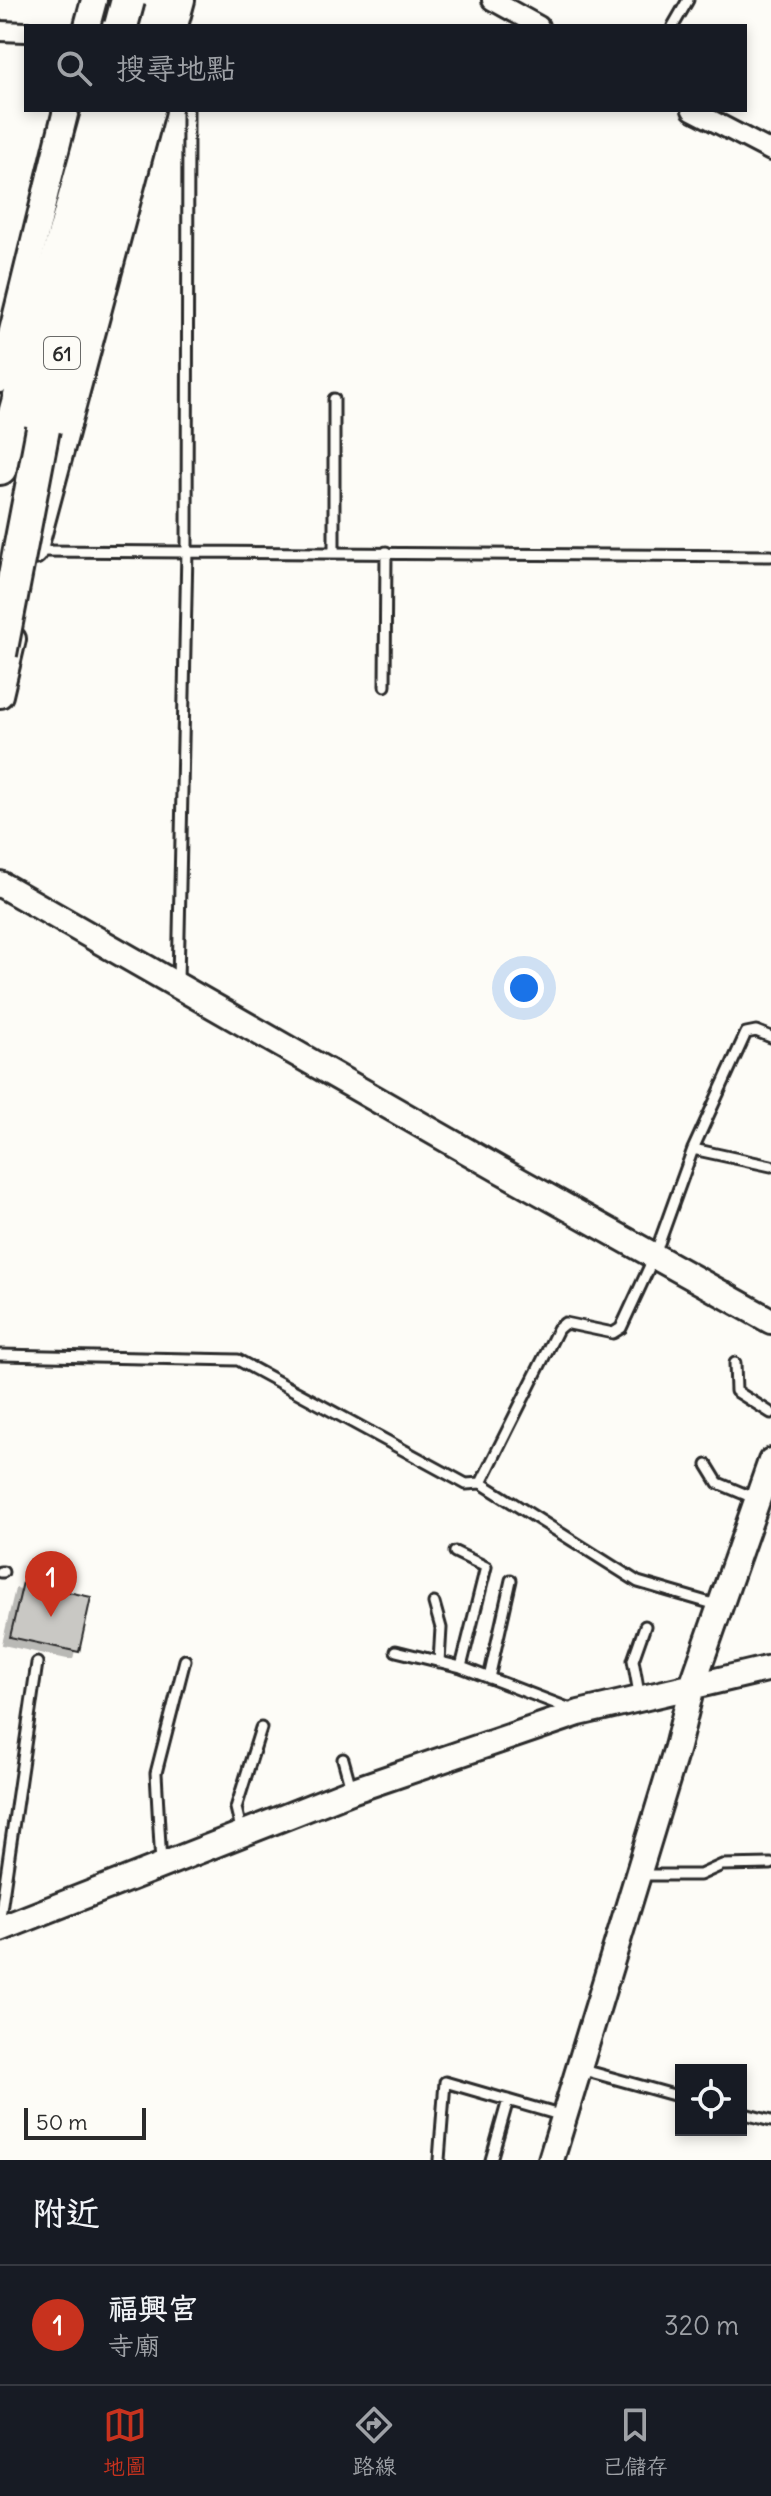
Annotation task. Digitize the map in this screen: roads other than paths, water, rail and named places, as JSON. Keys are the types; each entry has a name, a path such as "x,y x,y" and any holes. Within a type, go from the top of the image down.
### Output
{"highway":[{"path":"122,24 128,0"},
{"path":"150,24 156,0"},
{"name":"61","path":"0,468 5,431 98,112"},
{"name":"61","path":"0,597 125,112"},
{"path":"0,654 43,429"},
{"path":"0,459 5,431"}],"main road":[{"path":"88,24 94,0"},
{"path":"176,24 182,0"},
{"path":"0,380 66,112"},
{"path":"0,695 34,551 151,112"},
{"path":"0,631 85,300 110,267"},
{"path":"5,431 33,309 27,276"},
{"path":"0,884 771,1321"},
{"path":"551,2160 692,1686 771,1461"},
{"path":"0,1929 351,1791 579,1713 771,1668"}],"street":[{"path":"101,24 144,0"},
{"path":"492,0 535,24"},
{"path":"0,31 24,32"},
{"path":"696,112 771,151"}],"lane":[{"path":"188,0 188,24"},
{"path":"674,24 688,0"},
{"path":"178,985 187,550 188,112"},
{"path":"334,399 334,551"},
{"path":"34,551 771,556"},
{"path":"385,686 386,552"},
{"path":"481,1483 558,1329 565,1323 613,1333 621,1328 654,1257 693,1149 746,1033 756,1031 771,1037"},
{"path":"693,1149 771,1166"},
{"path":"0,1355 238,1360 466,1484 481,1483 638,1582 720,1606"},
{"path":"735,1363 736,1391 771,1413"},
{"path":"707,1465 718,1483 758,1500"},
{"path":"455,1552 486,1567 461,1667"},
{"path":"489,1678 511,1580"},
{"path":"434,1603 441,1628 439,1662"},
{"path":"640,1699 633,1660 645,1626"},
{"path":"396,1651 461,1667 579,1713"},
{"path":"161,1864 156,1773 185,1660"},
{"path":"0,1917 37,1663"},
{"path":"242,1833 236,1808 261,1728"},
{"path":"343,1759 351,1791"},
{"path":"638,1874 700,1875 722,1865 771,1864"},
{"path":"579,2068 675,2095"},
{"path":"439,2160 445,2082 564,2116"},
{"path":"491,2160 508,2100"},
{"path":"747,2115 771,2121"}],"place":[{"name":"福興宮","path":"51,1617"}]}
